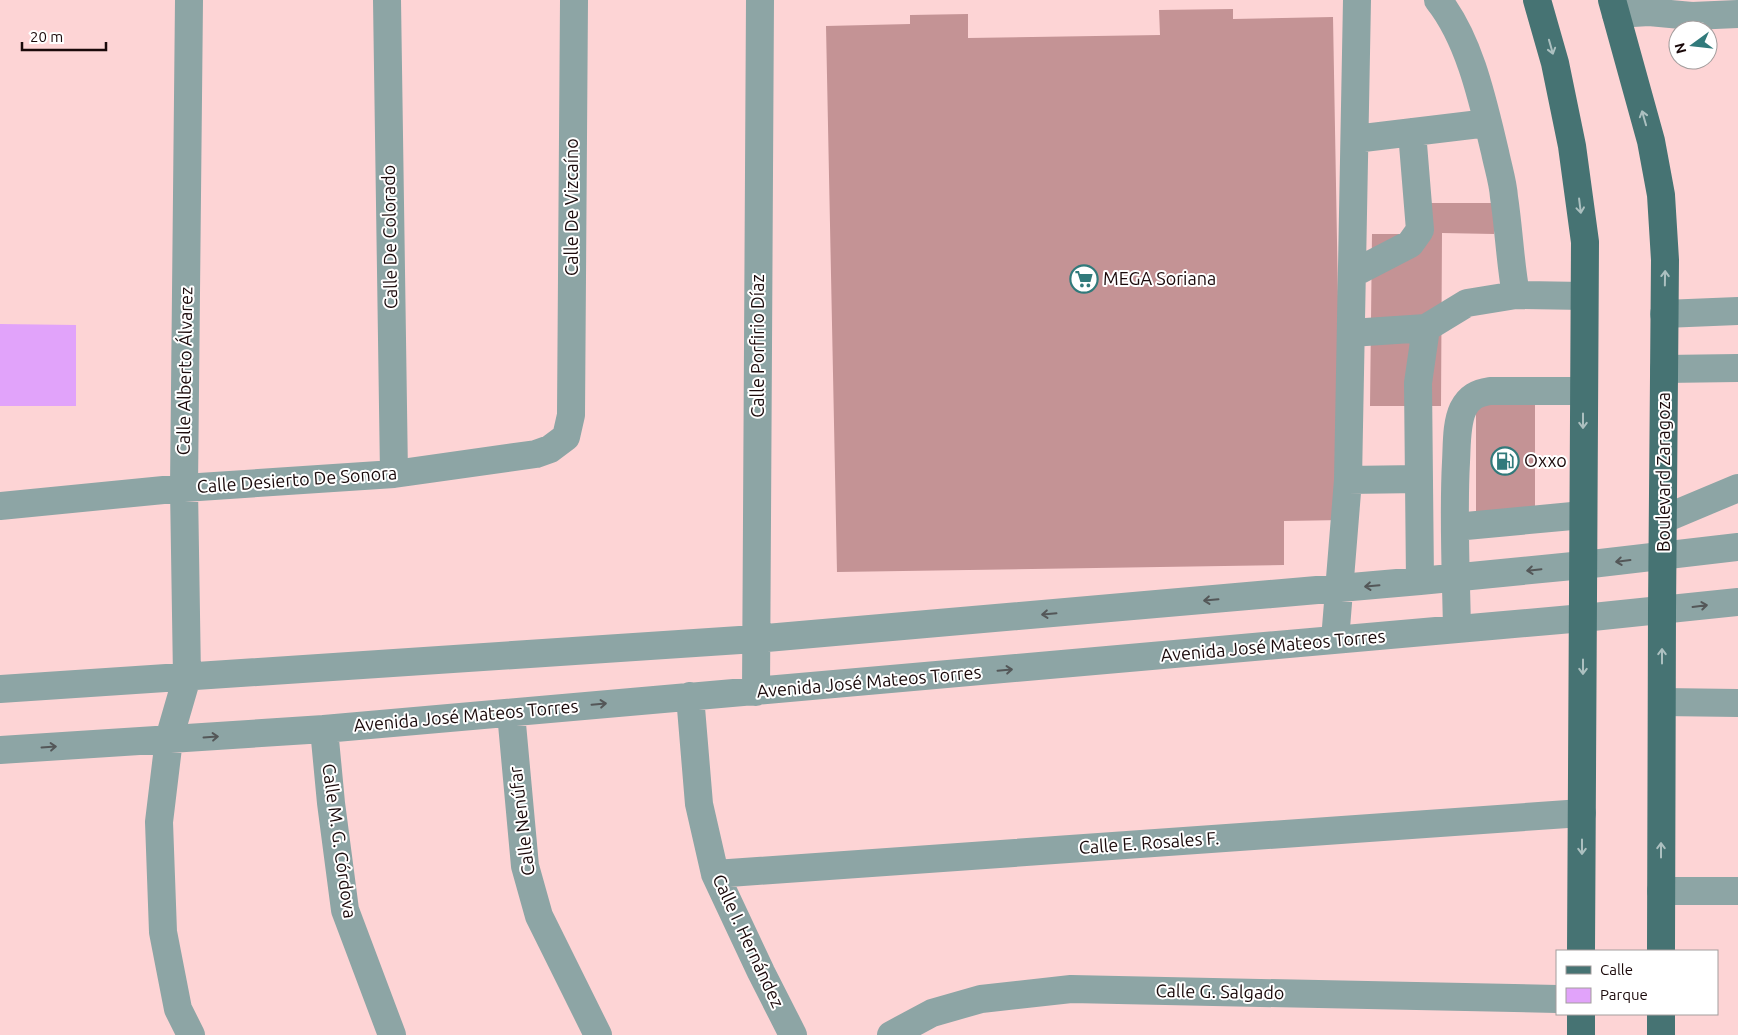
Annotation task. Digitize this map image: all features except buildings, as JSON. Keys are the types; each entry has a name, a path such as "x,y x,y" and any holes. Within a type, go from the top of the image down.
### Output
{"main road":[{"path":"1537,0 1555,63 1572,146 1585,242 1581,950"},
{"name":"Boulevard Zaragoza","path":"1614,7 1651,141 1661,195 1665,260 1661,950"},
{"path":"1580,1035 1581,1015"},
{"path":"1661,1015 1661,1035"}],"street":[{"name":"Calle Alberto Álvarez","path":"189,0 184,488 187,677 168,740 159,822 163,932 178,1009 191,1035"},
{"name":"Calle De Colorado","path":"387,0 394,474"},
{"name":"Calle De Vizcaíno","path":"570,415 574,0"},
{"name":"Calle Porfirio Díaz","path":"756,692 760,0"},
{"path":"1334,640 1348,480 1357,0"},
{"path":"1438,0 1448,13 1470,61 1488,123 1504,195 1509,257 1516,295"},
{"path":"1614,7 1649,12 1690,8 1738,14"},
{"path":"1355,139 1488,123"},
{"path":"1352,274 1410,244 1420,230 1412,132"},
{"path":"1351,333 1426,328 1466,303 1516,295 1584,296"},
{"path":"1664,314 1738,311"},
{"path":"1420,581 1418,383 1426,328"},
{"path":"1664,369 1738,368"},
{"path":"1457,629 1455,481 1457,437 1462,411 1468,401 1477,394 1490,391 1584,391"},
{"name":"Calle Desierto De Sonora","path":"0,506 184,488 394,474 536,454 550,449 566,437 570,415"},
{"path":"1348,480 1418,479"},
{"path":"1664,520 1738,488"},
{"path":"1455,527 1583,515"},
{"path":"0,689 755,639 1456,578 1738,547"},
{"name":"Avenida José Mateos Torres","path":"0,750 324,729 1662,611 1738,602"},
{"name":"Calle I. Hernández","path":"690,696 699,804 715,874 793,1035"},
{"path":"1662,702 1738,703"},
{"name":"Calle Nenúfar","path":"511,713 525,866 538,916 598,1035"},
{"name":"Calle M. G. Córdova","path":"324,729 331,803 345,910 392,1035"},
{"name":"Calle E. Rosales F.","path":"715,874 1582,813"},
{"path":"1661,891 1738,891"},
{"name":"Calle G. Salgado","path":"891,1035 932,1013 981,999 1071,989 1556,999"}],"green space":[{"path":"0,324 76,325 76,406 0,406"}],"place":[{"name":"MEGA Soriana","path":"1084,279"},
{"name":"Oxxo","path":"1505,461"}]}
